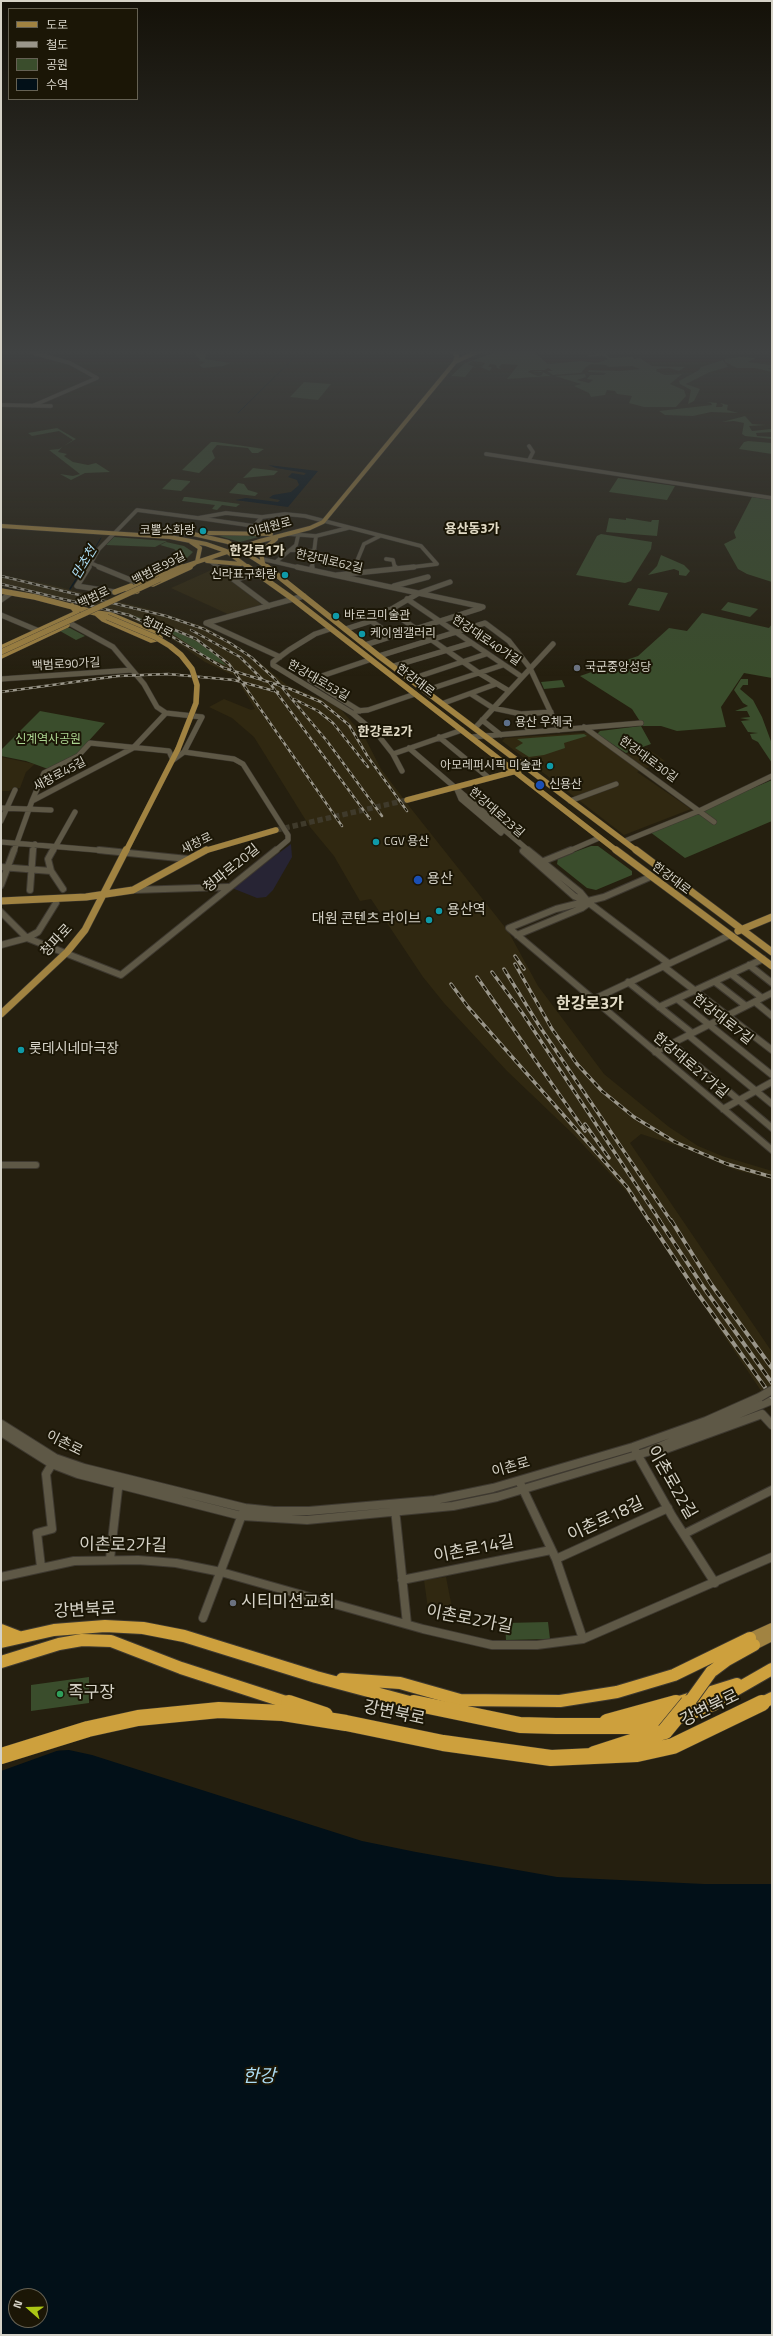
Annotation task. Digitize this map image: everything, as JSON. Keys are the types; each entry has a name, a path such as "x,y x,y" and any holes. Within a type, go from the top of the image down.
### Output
{"highway":[{"name":"강변북로","path":"1,1642 54,1630 104,1626 143,1628 184,1636 316,1677 482,1719 520,1725 637,1726 664,1722 705,1708 772,1669"},
{"path":"1,1630 19,1637"},
{"path":"1,1662 59,1644 82,1640 99,1640 129,1647 181,1668 280,1699 346,1723"},
{"path":"586,1757 626,1742 665,1731 677,1719 711,1672 752,1641"},
{"path":"316,1677 400,1683 460,1700 560,1701 617,1692 674,1675 752,1641"},
{"name":"강변북로","path":"1,1756 88,1730 172,1714 219,1710 282,1713 346,1723 415,1737 551,1758 637,1754 673,1746 737,1717 772,1698"}],"main road":[{"name":"이태원로","path":"226,551 310,528 323,522 375,459"},
{"name":"한강대로","path":"1,522 116,531 187,539 226,551 256,574 293,599 369,660 516,771 650,877 772,966"},
{"name":"한강대로","path":"1,526 189,533 213,538 239,547 262,561 379,656 427,690 526,768 772,952"},
{"path":"189,533 282,535"},
{"path":"262,561 263,550 282,535"},
{"path":"187,539 200,548 197,561 243,564"},
{"name":"백범로","path":"2,648 197,561 226,551"},
{"name":"백범로99길","path":"197,561 186,569 135,592 130,589 140,583 197,561"},
{"path":"140,583 149,586"},
{"path":"115,592 130,589"},
{"name":"청파로","path":"1,591 72,606 107,617 155,637 181,654 192,669 197,685 196,703 181,750 173,760 85,930 67,952 1,1014"},
{"path":"2,648 77,613 72,606"},
{"path":"1,656 95,613 111,615 156,634 160,638 151,640 103,619 95,613"},
{"path":"406,800 526,768"},
{"name":"새창로","path":"1,901 103,894 133,890 219,845 276,830"},
{"path":"730,935 769,920"},
{"path":"765,947 758,939 756,932 769,920"},
{"path":"752,1641 772,1628"},
{"path":"752,1641 772,1636"}],"street":[{"path":"522,459 772,498"},
{"path":"115,592 77,586 99,549 137,510 254,526 262,518"},
{"path":"198,518 226,513 262,518 285,514 421,546 437,564 337,575"},
{"path":"288,534 298,536 316,536 334,533 348,528"},
{"path":"277,561 296,545 298,536"},
{"path":"312,569 316,536"},
{"path":"358,560 364,544 380,536"},
{"path":"290,550 315,551"},
{"path":"386,559 393,560 395,568"},
{"path":"210,561 236,579 269,606"},
{"name":"한강대로62길","path":"262,561 277,561 483,607 439,621"},
{"path":"91,564 140,583"},
{"path":"236,579 256,574"},
{"name":"한강대로62길","path":"392,586 428,577"},
{"path":"346,629 371,621 418,592 450,582"},
{"path":"1,600 11,592"},
{"path":"280,657 206,623 304,596"},
{"name":"한강대로40가길","path":"407,599 522,677"},
{"path":"389,610 479,673 509,691"},
{"path":"1,615 39,631"},
{"path":"64,620 113,647 144,684 157,707 166,713 177,713 184,716 202,717 181,750"},
{"path":"371,621 393,636"},
{"path":"365,644 439,621"},
{"path":"379,656 485,623 509,641 530,668 559,730"},
{"name":"한강대로53길","path":"330,629 315,634 273,662 273,665 352,712"},
{"path":"394,666 471,643"},
{"path":"475,728 553,644"},
{"path":"411,679 486,654"},
{"path":"360,711 310,680 369,660"},
{"path":"427,690 503,665"},
{"name":"백범로90가길","path":"1,679 132,670"},
{"path":"444,703 496,684"},
{"path":"352,712 360,711 415,694"},
{"path":"471,694 493,708 521,714 551,712"},
{"path":"352,712 378,735 393,754 402,771"},
{"path":"133,748 166,713"},
{"path":"521,714 529,732"},
{"path":"482,720 501,735"},
{"path":"472,738 641,723"},
{"name":"한강대로30길","path":"584,728 714,822"},
{"path":"393,754 462,730"},
{"path":"439,737 489,778"},
{"path":"32,801 44,773 78,756 90,743 169,751 173,760"},
{"name":"새창로45길","path":"1,885 4,867 16,843 32,801 133,748"},
{"path":"409,748 456,787"},
{"name":"청파로20길","path":"67,952 121,975 288,840 288,835 243,764 234,759 181,750"},
{"path":"625,841 699,811 772,776"},
{"path":"570,801 616,784"},
{"name":"한강대로23길","path":"456,787 461,799 539,862 574,896 588,903 697,991"},
{"path":"1,821 4,808 15,790"},
{"path":"4,808 51,810"},
{"path":"63,889 51,871 48,859 75,812"},
{"path":"539,862 599,838"},
{"path":"1,842 55,845 188,860"},
{"path":"30,890 32,854 35,844"},
{"path":"4,867 32,868 51,871"},
{"path":"588,903 582,908 517,935 509,928 556,909 588,903 650,877"},
{"name":"새창로","path":"133,890 177,890 228,887"},
{"path":"1,945 27,938 38,932 56,903"},
{"path":"1,912 27,938 67,952"},
{"name":"한강대로21가길","path":"517,935 772,1150"},
{"path":"594,999 730,935"},
{"path":"659,1007 697,991 763,959"},
{"path":"749,966 772,983"},
{"path":"731,974 762,998"},
{"path":"628,982 772,1104"},
{"path":"715,982 746,1006"},
{"name":"한강대로7길","path":"697,991 772,1050"},
{"path":"654,1052 772,993"},
{"name":"한강대로7길","path":"677,999 772,1075"},
{"path":"755,1002 772,1016"},
{"path":"671,1043 772,1128"},
{"path":"723,1109 772,1082"},
{"path":"1,1165 36,1165"},
{"name":"이촌로","path":"1,1431 52,1464 78,1474 118,1481 243,1512 307,1520 395,1508 452,1506 635,1451 706,1421 772,1390"},
{"name":"이촌로","path":"647,1452 769,1402"},
{"name":"이촌로","path":"635,1451 662,1451 762,1414 772,1425"},
{"name":"이촌로","path":"1,1431 69,1464 118,1481"},
{"name":"이촌로22길","path":"635,1451 668,1508 715,1583"},
{"name":"이촌로","path":"41,1568 37,1533 52,1529 46,1474 52,1464"},
{"path":"110,1559 118,1481"},
{"name":"이촌로18길","path":"521,1485 556,1559 583,1639"},
{"name":"이촌로22길","path":"684,1534 772,1490"},
{"path":"395,1508 407,1624"},
{"name":"이촌로18길","path":"556,1559 668,1508"},
{"path":"203,1618 243,1512"},
{"name":"이촌로14길","path":"402,1580 551,1550"},
{"name":"이촌로2가길","path":"1,1577 74,1561 110,1559 176,1564 221,1572 407,1624 502,1646 537,1645 583,1639 715,1583 772,1556"}],"shaded area":[{"path":"216,568 257,600 261,605 230,615 171,588"},
{"path":"1,575 51,585 148,609 205,627 248,653 288,686 337,705 364,736 381,769 508,931 538,986 604,1074 669,1127 698,1146 722,1156 772,1171 772,1179 736,1170 684,1148 641,1134 630,1143 772,1352 772,1407 627,1192 573,1134 507,1071 444,1003 423,977 371,899 360,901 334,856 310,827 254,737 232,718 209,707 224,699 251,710 255,709 235,676 205,662 169,637 123,615 1,586"},
{"path":"595,732 626,754 647,748 665,761 637,772 691,809 624,835 502,741 505,738"},
{"path":"1,757 35,764 26,772 20,788 14,788 9,791 1,791"},
{"path":"291,844 292,857 273,890 266,897 257,898 232,888"},
{"path":"446,1577 453,1613 428,1609 424,1580"}],"green space":[{"path":"61,459 69,459 73,462 88,465 96,463 110,472 85,473 71,480 60,474 73,476 80,474"},
{"path":"193,459 214,459 199,473 182,470"},
{"path":"253,468 278,471 274,475 243,478"},
{"path":"618,478 675,486 667,500 609,492"},
{"path":"172,479 190,482 181,491 162,489"},
{"path":"238,483 244,484 248,490 258,493 255,496 229,493"},
{"path":"184,497 240,504 236,507 222,505 217,510 212,509 215,505 182,501"},
{"path":"752,497 772,500 772,582 747,574 738,569 724,544 736,538 734,532"},
{"path":"609,518 626,520 626,518 651,522 652,520 659,520 657,536 606,532"},
{"path":"601,534 652,542 651,549 631,581 625,583 576,575 597,536"},
{"path":"219,536 262,536 240,542"},
{"path":"114,537 167,541 155,547 106,545"},
{"path":"166,542 184,546 193,552 186,559 174,549 160,545"},
{"path":"661,555 684,565 690,571 686,576 679,575 679,571 674,569 648,575 657,566"},
{"path":"638,588 668,593 659,611 628,605"},
{"path":"728,602 758,609 750,617 721,610"},
{"path":"702,613 769,628 772,624 772,678 744,673 721,707 726,727 677,731 661,726 643,726 632,709 580,676 638,656 669,628 687,631"},
{"path":"129,614 164,626 196,641 216,655 227,666 209,658 165,629"},
{"path":"70,628 85,636 76,640 60,631"},
{"path":"741,679 748,679 748,685 743,685 740,689 753,700 762,717 772,744 772,763 758,742 752,739 750,734 758,733 748,732 741,721 750,720 740,718 750,717 747,711 735,711 748,706 743,703 734,690"},
{"path":"562,680 565,687 544,689 541,682"},
{"name":"신계역사공원","path":"40,711 105,723 75,756 48,769 26,761 1,756 1,750"},
{"path":"641,726 651,744 626,753 597,734 600,731"},
{"path":"584,734 587,736 564,743 565,748 544,755 529,757 515,748 523,743 517,739"},
{"path":"772,780 772,821 685,858 650,832"},
{"path":"591,846 598,846 632,871 632,875 596,890 587,888 557,864 558,858"},
{"path":"548,1622 550,1639 506,1640 505,1623"},
{"name":"족구장","path":"89,1677 89,1703 31,1711 31,1685"}],"water":[{"path":"268,465 318,471 288,507 235,500 246,498 278,502 280,500 269,498 273,495 291,492 299,485 297,480 288,477 292,473 304,475 306,473 276,468"},
{"name":"한강","path":"69,1750 92,1755 362,1841 416,1852 557,1877 704,1884 772,1884 772,2335 1,2335 1,1767 50,1751"}],"pier":[{"path":"50,1749 62,1749 1,1771 1,1764"}],"waterway":[{"name":"만초천","path":"83,568 101,538"},
{"name":"만초천","path":"70,589 84,567"}],"tunnel":[{"path":"276,830 407,800"}],"railway":[{"path":"1,576 166,616 204,629 230,643 251,657 281,686"},
{"path":"1,584 129,615 161,630 224,668 234,671"},
{"path":"149,619 196,639 229,664 234,671"},
{"path":"191,630 240,657 263,680"},
{"path":"234,671 263,680"},
{"path":"234,671 242,682"},
{"path":"1,692 118,676 168,674 234,680 242,682"},
{"path":"263,680 269,682"},
{"path":"242,682 276,691"},
{"path":"242,682 342,826"},
{"path":"269,682 281,686"},
{"path":"269,682 276,691"},
{"path":"281,686 321,702 349,725 368,757 407,811"},
{"path":"281,686 327,741 382,816"},
{"path":"276,691 370,819"},
{"path":"294,699 318,711 333,723 368,767"},
{"path":"515,956 524,969"},
{"path":"515,964 552,1029 577,1064 602,1091 634,1117 675,1142 727,1164 772,1177"},
{"path":"504,969 540,1027 671,1221"},
{"path":"492,972 523,1014 660,1221"},
{"path":"477,977 585,1131"},
{"path":"451,984 468,1007 627,1187 649,1221"},
{"path":"585,1124 609,1158"},
{"path":"649,1220 696,1291 772,1397"},
{"path":"659,1220 704,1288 772,1383"},
{"path":"671,1220 711,1284 772,1368"}],"place":[{"name":"코뿔소화랑","path":"203,531"},
{"name":"신라표구화랑","path":"285,575"},
{"name":"바로크미술관","path":"336,616"},
{"name":"케이엠갤러리","path":"362,634"},
{"name":"국군중앙성당","path":"577,668"},
{"name":"용산 우체국","path":"507,723"},
{"name":"아모레퍼시픽 미술관","path":"550,766"},
{"name":"신용산","path":"540,785"},
{"name":"CGV 용산","path":"376,842"},
{"name":"용산","path":"418,880"},
{"name":"용산역","path":"439,911"},
{"name":"대원 콘텐츠 라이브","path":"429,920"},
{"name":"롯데시네마극장","path":"21,1050"},
{"name":"시티미션교회","path":"233,1603"},
{"name":"족구장","path":"60,1694"}],"district":[{"name":"용산동3가","path":"472,530"},
{"name":"한강로1가","path":"257,552"},
{"name":"한강로2가","path":"385,733"},
{"name":"한강로3가","path":"590,1005"}]}
